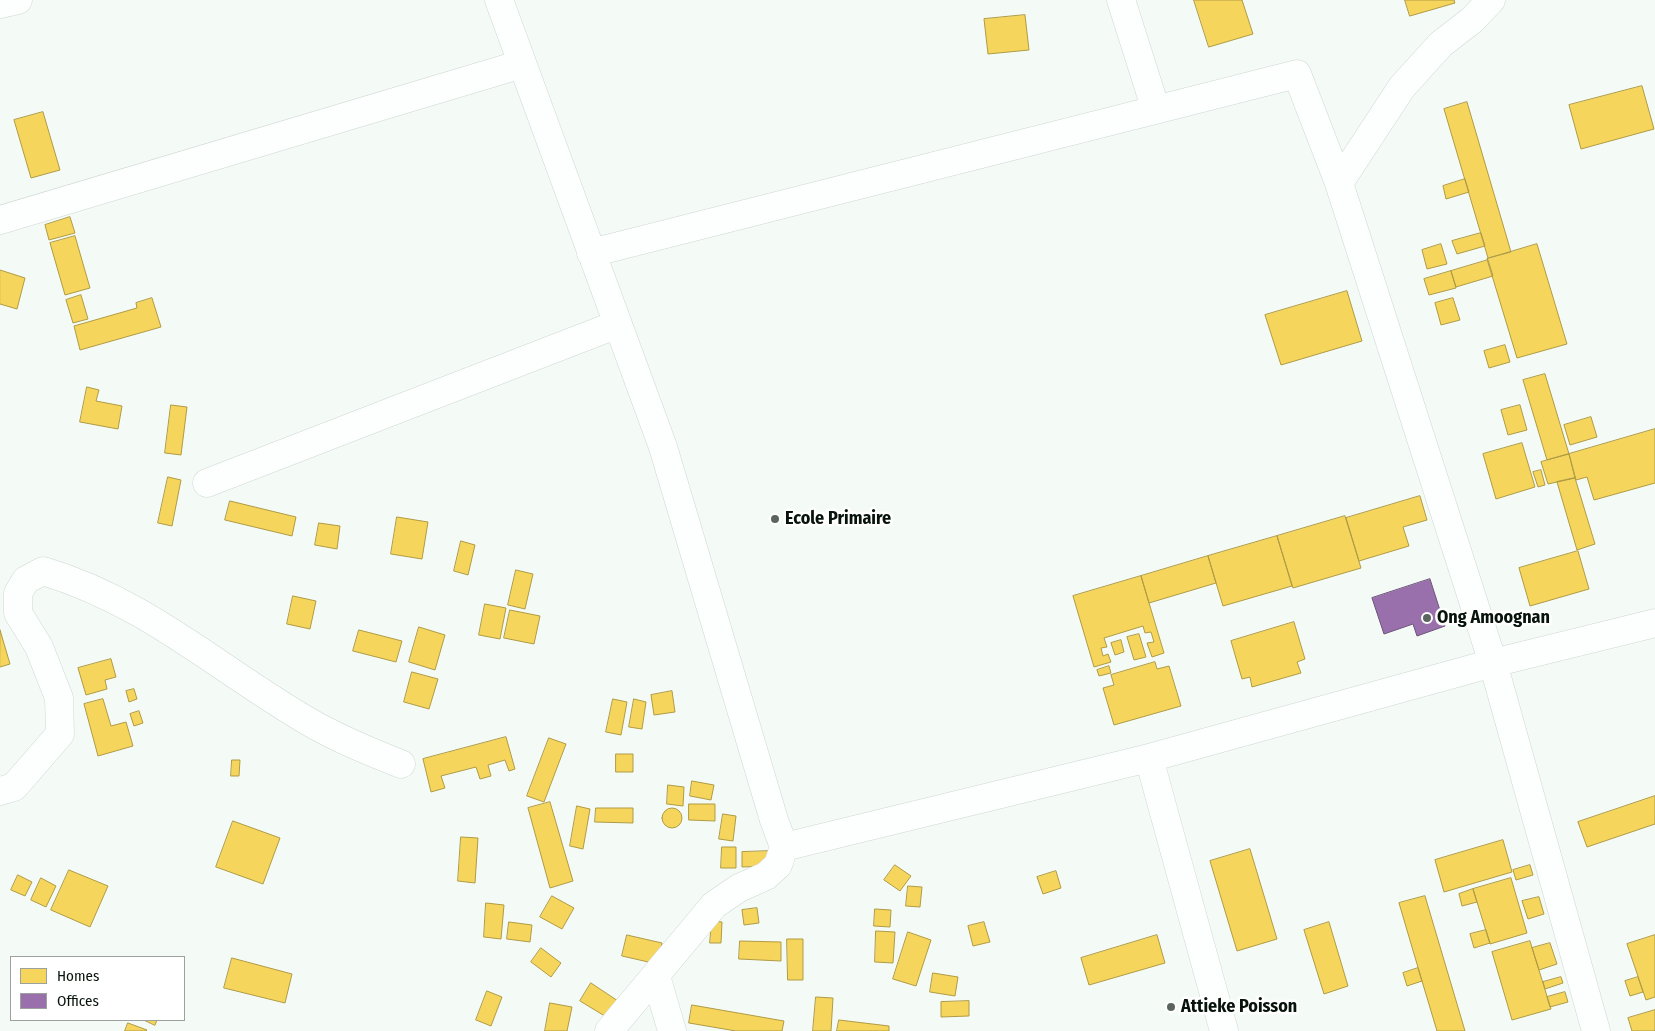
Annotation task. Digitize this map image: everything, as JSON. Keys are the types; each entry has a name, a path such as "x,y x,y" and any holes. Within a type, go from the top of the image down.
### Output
{"street":[{"path":"0,4 18,0"},
{"path":"500,0 663,447 774,820 784,847 778,866 766,876 739,888 714,905 609,1031"},
{"path":"1122,0 1156,110"},
{"path":"1338,183 1402,87 1441,44 1472,20 1491,0"},
{"path":"0,220 522,64"},
{"path":"591,253 1297,74 1338,183 1493,663 1596,1031"},
{"path":"208,483 618,324"},
{"path":"0,791 14,787 60,734 59,698 39,647 18,614 18,593 26,580 43,572 79,582 124,603 296,714 353,745 401,764"},
{"path":"784,847 1149,758 1493,663 1655,623"},
{"path":"1149,758 1224,1031"},
{"path":"656,976 672,1031"}],"building: Homes":[{"path":"1194,0 1242,0 1253,34 1209,47"},
{"path":"1405,0 1454,0 1455,3 1410,16"},
{"path":"1025,15 1029,50 988,54 984,19"},
{"path":"1642,86 1654,129 1581,149 1569,105"},
{"path":"1467,102 1511,252 1488,258 1444,109"},
{"path":"43,112 60,170 31,178 14,120"},
{"path":"1465,179 1469,192 1446,199 1443,186"},
{"path":"70,217 75,233 49,240 45,225"},
{"path":"1481,233 1485,246 1457,254 1452,241"},
{"path":"75,236 90,288 65,295 50,243"},
{"path":"1441,244 1447,264 1427,269 1422,250"},
{"path":"1537,244 1567,344 1517,358 1487,259"},
{"path":"1488,260 1493,276 1456,287 1451,271"},
{"path":"0,270 25,278 17,309 0,304"},
{"path":"1451,271 1456,288 1429,295 1424,279"},
{"path":"1347,291 1362,341 1281,365 1265,315"},
{"path":"81,295 88,319 73,323 66,300"},
{"path":"152,298 161,327 80,350 74,326 137,308 136,303"},
{"path":"1453,298 1460,320 1441,325 1435,303"},
{"path":"1505,345 1510,362 1489,368 1484,351"},
{"path":"1545,374 1569,454 1547,460 1523,380"},
{"path":"87,387 99,390 96,401 122,406 118,429 80,422"},
{"path":"171,405 187,407 181,455 165,453"},
{"path":"1520,405 1527,430 1508,435 1501,410"},
{"path":"1591,417 1597,437 1570,445 1564,425"},
{"path":"1655,429 1655,483 1594,500 1587,477 1576,480 1569,454"},
{"path":"1522,443 1535,487 1496,499 1483,454"},
{"path":"1569,454 1575,478 1548,484 1541,462"},
{"path":"1541,470 1545,485 1538,487 1533,472"},
{"path":"168,477 181,480 172,526 158,523"},
{"path":"1575,478 1595,544 1577,550 1557,482"},
{"path":"1420,496 1427,520 1403,527 1409,546 1359,561 1346,518"},
{"path":"230,501 296,517 292,536 225,520"},
{"path":"1345,516 1361,568 1293,588 1277,536"},
{"path":"397,517 428,522 422,559 391,554"},
{"path":"319,523 340,526 337,549 315,545"},
{"path":"1277,536 1292,586 1223,606 1208,556"},
{"path":"461,541 475,545 468,575 454,571"},
{"path":"1578,551 1589,589 1530,606 1519,568"},
{"path":"1208,556 1216,583 1149,603 1141,576"},
{"path":"516,570 533,574 525,609 508,605"},
{"path":"1141,576 1164,653 1152,657 1147,643 1154,642 1151,632 1145,633 1143,626 1104,638 1107,647 1101,648 1103,656 1108,654 1111,662 1094,667 1073,596"},
{"path":"293,596 316,601 310,629 287,624"},
{"path":"485,604 506,608 500,639 479,635"},
{"path":"510,610 540,616 534,644 504,638"},
{"path":"1294,622 1305,659 1297,662 1301,673 1252,687 1250,677 1242,679 1231,641"},
{"path":"419,627 445,635 435,670 409,662"},
{"path":"0,630 10,664 0,667"},
{"path":"359,630 402,641 396,662 353,651"},
{"path":"1139,634 1146,657 1134,660 1127,637"},
{"path":"1121,640 1124,652 1115,655 1111,643"},
{"path":"111,659 116,677 105,680 107,689 86,695 78,668"},
{"path":"1155,662 1157,669 1169,666 1181,706 1114,725 1103,688 1114,685 1111,675"},
{"path":"1109,666 1111,673 1099,676 1097,670"},
{"path":"412,672 438,679 429,709 404,702"},
{"path":"134,689 137,699 129,702 126,691"},
{"path":"672,691 675,712 654,715 651,695"},
{"path":"103,699 111,726 126,722 133,746 98,756 84,704"},
{"path":"613,699 627,702 621,735 606,732"},
{"path":"634,699 646,702 642,729 629,727"},
{"path":"139,711 143,723 134,726 130,714"},
{"path":"506,737 515,769 509,771 505,760 488,765 491,776 480,779 476,767 441,776 445,788 431,792 423,759"},
{"path":"549,738 566,744 544,802 527,796"},
{"path":"616,754 633,754 633,772 616,772"},
{"path":"232,760 240,760 239,776 231,776"},
{"path":"692,781 714,785 711,800 690,796"},
{"path":"668,785 684,787 683,806 667,804"},
{"path":"1655,796 1655,824 1587,847 1578,822"},
{"path":"550,802 573,881 550,888 528,808"},
{"path":"689,804 715,804 715,821 689,820"},
{"path":"577,806 590,809 583,849 570,846"},
{"path":"596,808 633,808 633,823 595,822"},
{"path":"672,808 679,811 682,818 679,825 672,828 665,825 662,818 665,811"},
{"path":"723,814 736,816 733,841 719,839"},
{"path":"233,821 280,838 263,884 216,867"},
{"path":"461,837 478,838 475,883 458,881"},
{"path":"1503,840 1512,872 1444,892 1435,860"},
{"path":"722,847 736,847 736,868 721,868"},
{"path":"1250,849 1277,939 1237,951 1210,861"},
{"path":"771,851 771,866 742,867 742,852"},
{"path":"895,865 911,876 900,891 884,880"},
{"path":"1530,865 1533,875 1516,880 1513,870"},
{"path":"69,870 108,886 90,927 51,910"},
{"path":"1056,871 1061,888 1043,894 1037,877"},
{"path":"18,875 32,882 25,896 11,890"},
{"path":"41,878 56,886 46,907 31,900"},
{"path":"1511,878 1527,933 1490,944 1473,889"},
{"path":"908,886 922,887 920,907 906,906"},
{"path":"1473,889 1477,902 1462,906 1459,894"},
{"path":"552,896 574,908 562,929 540,917"},
{"path":"1425,896 1465,1031 1437,1031 1422,981 1399,903"},
{"path":"1539,897 1544,914 1528,919 1522,901"},
{"path":"486,903 504,905 501,939 484,937"},
{"path":"757,908 759,923 744,925 742,910"},
{"path":"875,909 891,910 890,927 874,926"},
{"path":"712,921 722,922 721,943 710,943"},
{"path":"509,922 532,925 530,942 507,939"},
{"path":"984,922 990,942 973,946 968,926"},
{"path":"1329,922 1348,986 1324,994 1304,930"},
{"path":"1486,930 1490,943 1474,948 1470,934"},
{"path":"876,931 895,932 893,963 875,962"},
{"path":"908,932 931,940 916,986 893,979"},
{"path":"627,935 662,943 657,964 622,956"},
{"path":"1157,935 1165,963 1089,985 1081,958"},
{"path":"1655,935 1655,997 1646,1000 1627,944"},
{"path":"787,939 803,939 803,980 788,980"},
{"path":"740,941 781,942 781,961 739,959"},
{"path":"1530,941 1551,1009 1512,1020 1492,952"},
{"path":"1550,943 1557,964 1539,970 1532,948"},
{"path":"541,948 561,963 551,977 531,962"},
{"path":"232,958 292,974 285,1003 224,988"},
{"path":"1418,968 1422,981 1407,986 1403,973"},
{"path":"933,973 958,977 955,996 930,992"},
{"path":"1561,977 1563,983 1545,989 1543,982"},
{"path":"1638,977 1643,992 1630,996 1625,981"},
{"path":"591,983 618,1001 608,1018 580,1001"},
{"path":"487,991 502,997 491,1026 476,1020"},
{"path":"1565,992 1568,1002 1550,1007 1547,997"},
{"path":"816,997 833,998 831,1031 813,1031"},
{"path":"969,1001 969,1016 941,1017 941,1002"},
{"path":"550,1003 572,1007 567,1031 545,1031"},
{"path":"692,1005 784,1021 782,1031 736,1031 689,1023"},
{"path":"1655,1010 1655,1031 1632,1031 1628,1018"},
{"path":"839,1020 889,1026 889,1031 837,1031"},
{"path":"146,1021 157,1021 155,1025"},
{"path":"128,1023 147,1030 125,1031"}],"building: Offices":[{"path":"1430,579 1445,626 1417,636 1413,624 1384,634 1372,598"}],"place":[{"name":"Ecole Primaire","path":"775,519"},
{"name":"Ong Amoognan","path":"1427,618"},
{"name":"Attieke Poisson","path":"1171,1007"}]}
